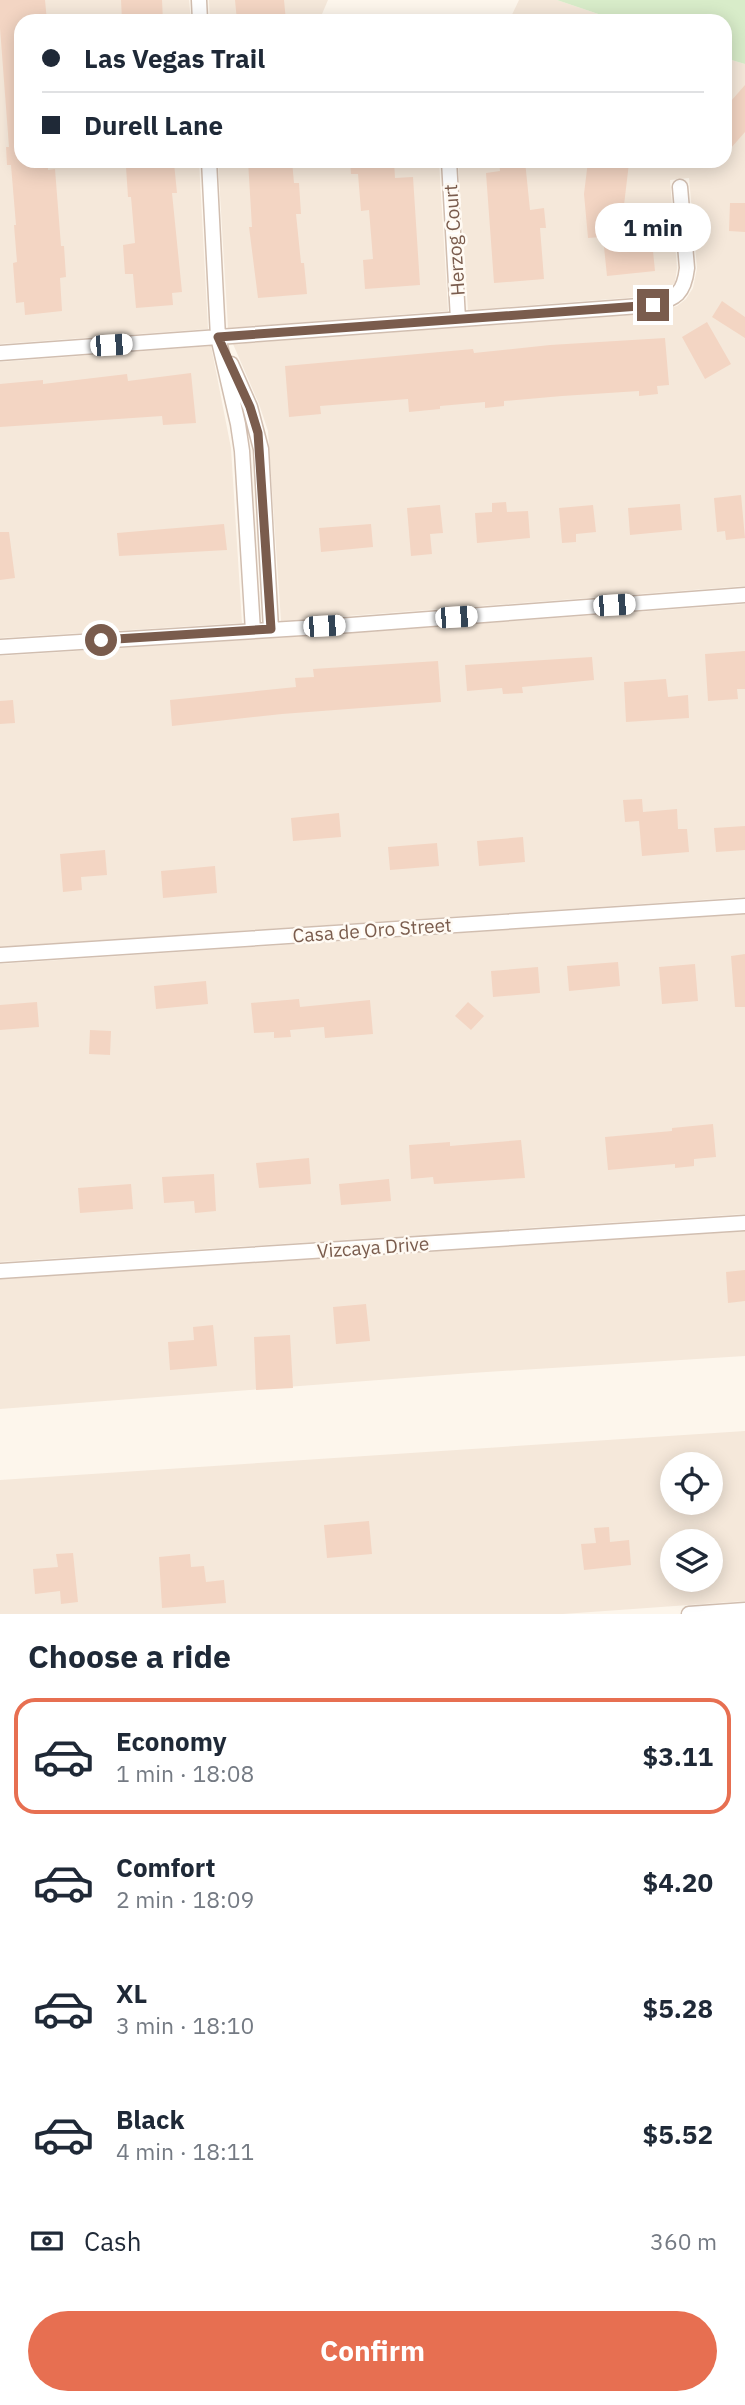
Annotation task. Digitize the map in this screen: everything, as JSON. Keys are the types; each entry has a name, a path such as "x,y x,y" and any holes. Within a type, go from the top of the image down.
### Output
{"street":[{"path":"209,168 218,337 242,452 253,631"},
{"name":"Herzog Court","path":"449,168 458,319"},
{"path":"0,353 653,305 671,299 680,293 684,285 687,268 680,187"},
{"path":"218,337 250,407 258,433 271,629"},
{"path":"0,647 745,595"},
{"name":"Casa de Oro Street","path":"0,955 745,906"},
{"name":"Vizcaya Drive","path":"0,1270 745,1223"},
{"path":"689,1614 745,1610"}],"shaded area":[{"path":"0,0 189,0 190,14 14,14 14,168 199,168 208,329 0,344"},
{"path":"209,0 328,0 322,14 210,14"},
{"path":"519,0 557,0 598,14 512,14"},
{"path":"732,60 745,64 745,586 281,621 268,431 233,344 653,313 677,306 693,288 697,268 689,178 670,180 677,268 675,282 666,292 651,296 468,310 458,168 732,168"},
{"path":"218,168 439,168 448,311 228,328"},
{"path":"211,346 231,448 242,623 0,638 0,362"},
{"path":"745,604 745,897 0,947 0,656"},
{"path":"745,914 745,1214 0,1262 0,964"},
{"path":"745,1231 745,1356 471,1373 0,1409 0,1279"},
{"path":"745,1431 745,1601 563,1614 0,1614 0,1480"}],"green space":[{"path":"557,0 745,0 745,64 732,60 732,14 598,14"}],"building":[{"path":"0,0 45,0 46,14 14,14 14,168 55,169 66,277 60,278 62,311 25,315 24,302 16,303 13,263 17,262 16,225 11,165 7,165 6,147 9,147"},
{"path":"121,0 162,0 163,14 122,14"},
{"path":"235,0 284,0 285,14 236,14"},
{"path":"745,85 745,132 732,147 732,100"},
{"path":"126,168 174,168 177,193 172,193 182,292 172,293 173,305 136,308 133,274 125,274 123,245 135,243 131,197 128,197"},
{"path":"248,168 293,168 294,183 299,183 301,214 296,214 307,294 258,298 249,227 252,227"},
{"path":"351,168 394,168 395,178 413,177 420,285 365,289 363,260 373,259 369,210 361,211 358,174 351,174"},
{"path":"500,168 526,168 530,210 544,208 546,228 540,228 544,279 494,283 486,173 500,171"},
{"path":"587,168 628,168 624,205 633,204 637,243 652,241 655,271 607,276 603,237 588,238 584,194"},
{"path":"730,203 745,203 745,232 729,231"},
{"path":"722,301 745,317 745,338 712,317"},
{"path":"707,322 731,364 705,379 682,337"},
{"path":"665,338 669,385 657,386 658,394 639,396 639,391 562,396 504,401 504,406 485,408 485,402 409,412 408,399 320,406 321,414 289,417 285,366 473,349 474,353"},
{"path":"191,373 196,423 163,425 162,416 0,427 0,384 43,380 43,384 127,374 128,381"},
{"path":"741,495 745,538 726,540 725,531 717,532 714,498"},
{"path":"506,502 507,512 528,511 530,538 477,543 475,513 492,512 492,503"},
{"path":"680,504 682,530 630,535 628,508"},
{"path":"440,505 443,533 430,534 432,554 411,556 407,508"},
{"path":"593,505 596,532 576,534 576,542 562,543 559,508"},
{"path":"224,524 227,550 119,556 117,533"},
{"path":"371,524 373,547 321,552 319,528"},
{"path":"0,532 9,532 15,578 0,580"},
{"path":"745,651 745,689 737,689 738,699 708,701 705,654"},
{"path":"592,657 594,680 522,687 523,693 503,694 502,688 467,691 465,665"},
{"path":"438,661 441,702 282,714 172,726 170,700 296,687 295,678 314,677 313,669"},
{"path":"666,679 668,697 688,695 689,718 626,722 624,682"},
{"path":"13,700 15,723 0,724 0,701"},
{"path":"642,799 643,812 677,809 678,829 687,829 689,852 642,856 639,821 625,822 623,800"},
{"path":"339,813 341,837 293,841 291,818"},
{"path":"745,826 745,850 716,852 714,828"},
{"path":"523,837 525,862 479,866 477,841"},
{"path":"437,843 439,866 390,870 388,847"},
{"path":"105,850 107,875 81,877 82,890 63,892 60,854"},
{"path":"215,866 217,893 163,898 161,871"},
{"path":"745,954 745,1007 735,1007 731,956"},
{"path":"618,962 620,986 569,991 567,966"},
{"path":"695,964 698,1001 662,1004 659,967"},
{"path":"538,967 540,993 493,997 491,971"},
{"path":"206,981 208,1004 156,1009 154,986"},
{"path":"299,999 300,1007 370,1000 373,1034 325,1038 324,1027 290,1030 291,1037 274,1038 274,1032 254,1033 251,1003"},
{"path":"37,1002 39,1027 0,1030 0,1005"},
{"path":"468,1002 484,1016 471,1030 455,1016"},
{"path":"90,1030 111,1031 110,1055 89,1054"},
{"path":"713,1124 716,1157 694,1159 694,1166 675,1168 675,1164 608,1170 605,1137"},
{"path":"521,1140 525,1178 434,1184 433,1177 411,1179 409,1145 450,1142 450,1146"},
{"path":"309,1158 311,1184 259,1188 256,1163"},
{"path":"214,1174 216,1211 195,1213 194,1201 164,1203 162,1177"},
{"path":"389,1179 391,1201 341,1205 339,1184"},
{"path":"131,1184 133,1209 80,1213 78,1188"},
{"path":"745,1270 745,1301 728,1303 726,1272"},
{"path":"366,1304 370,1341 336,1344 333,1307"},
{"path":"213,1325 217,1366 170,1370 168,1342 194,1340 193,1327"},
{"path":"290,1335 293,1388 256,1390 254,1337"},
{"path":"369,1521 372,1554 327,1558 324,1525"},
{"path":"609,1527 610,1542 629,1540 631,1565 584,1570 581,1544 596,1543 594,1528"},
{"path":"73,1553 78,1602 61,1604 60,1591 35,1594 33,1569 58,1567 56,1554"},
{"path":"190,1554 191,1567 204,1566 206,1582 224,1580 226,1603 162,1608 159,1557"}],"route":[{"path":"101,640 271,629 261,449 250,407 218,337 653,305"}]}
